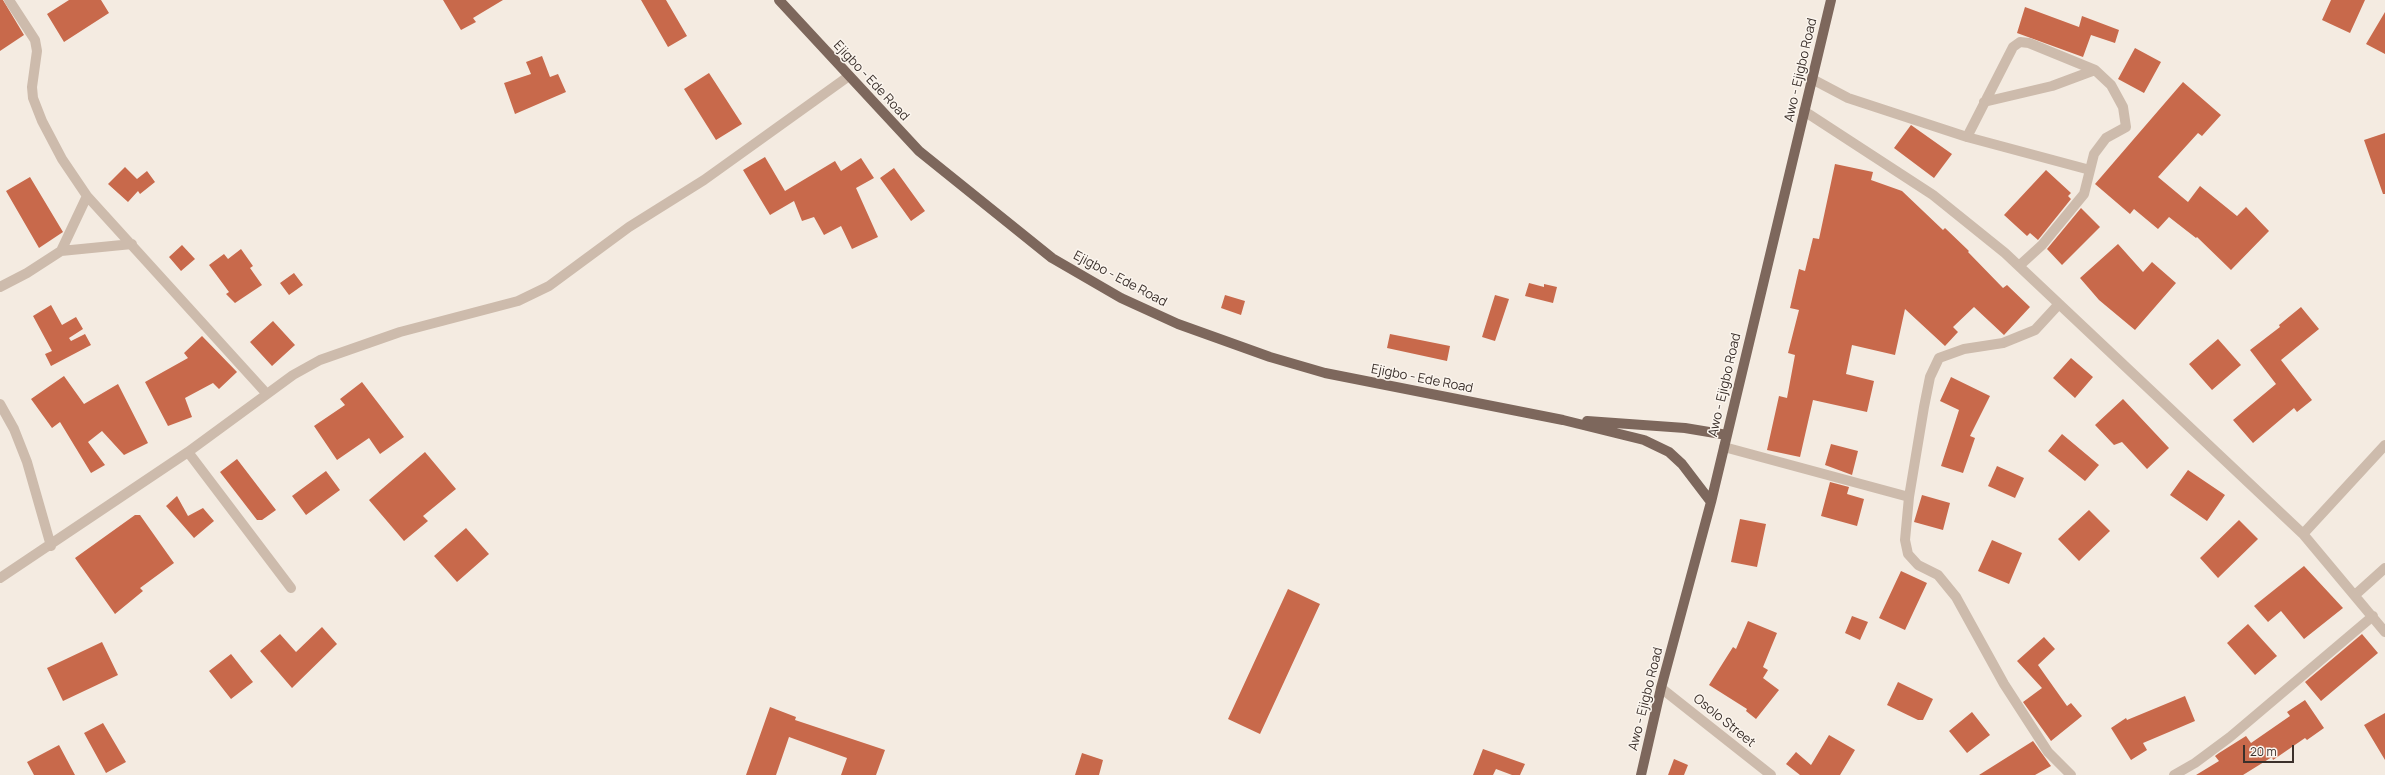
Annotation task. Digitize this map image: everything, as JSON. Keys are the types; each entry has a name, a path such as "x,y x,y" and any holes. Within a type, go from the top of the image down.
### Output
{"main road":[{"name":"Ejigbo - Ede Road","path":"779,0 919,151 1052,258 1121,298 1178,324 1270,357 1325,373 1563,420 1644,440 1664,449 1682,464 1711,502"},
{"name":"Awo - Ejigbo Road","path":"1641,775 1661,688 1711,502 1831,0"},
{"name":"Ejigbo - Ede Road","path":"1563,420 1685,428 1727,435"}],"street":[{"path":"9,0 35,40 37,51 32,87 38,110 62,159 87,196 266,394"},
{"path":"1967,136 2013,47 2020,42 2028,43 2095,70 2111,85 2124,107 2126,127 2106,138 2094,154 2084,194 2042,245 2020,266"},
{"path":"1984,102 2052,86 2095,70"},
{"path":"0,578 51,546 188,452 293,375 320,360 400,332 518,300 549,286 629,227 704,180 848,76"},
{"path":"1812,78 1848,98 1967,136 2090,170"},
{"path":"1804,111 1933,194 2020,266 2303,534 2385,632"},
{"path":"61,251 87,196"},
{"path":"0,287 61,251 132,244"},
{"path":"2059,304 2035,330 2003,343 1964,349 1939,358 1930,377 1909,498 1905,540 1908,554 1918,565 1938,575 1956,597 2004,684 2048,752 2071,775"},
{"path":"0,404 14,429 27,462 51,546"},
{"path":"2303,534 2385,445"},
{"path":"1724,447 1909,498"},
{"path":"188,452 291,588"},
{"path":"2355,595 2385,568"},
{"path":"2174,775 2195,763 2230,737 2373,616"},
{"name":"Osolo Street","path":"1661,688 1771,775"}],"building":[{"path":"0,0 3,0 24,35 0,51"},
{"path":"69,0 101,0 109,13 64,42 47,14"},
{"path":"443,0 503,0 473,18 476,22 461,30"},
{"path":"641,0 666,0 687,36 668,47"},
{"path":"2331,0 2365,0 2350,33 2322,20"},
{"path":"2025,7 2079,27 2082,16 2119,30 2115,43 2091,35 2083,57 2017,33"},
{"path":"2385,12 2385,54 2366,44"},
{"path":"2135,48 2161,62 2144,93 2118,79"},
{"path":"542,56 550,77 558,74 566,92 515,114 504,83 531,74 526,62"},
{"path":"709,73 742,124 716,140 684,89"},
{"path":"2183,82 2221,115 2202,136 2198,133 2158,177 2188,202 2200,186 2237,216 2246,207 2269,231 2231,270 2197,237 2196,238 2169,217 2158,229 2134,209 2130,214 2095,184"},
{"path":"1911,125 1952,154 1934,178 1894,148"},
{"path":"2385,133 2385,194 2383,194 2364,140"},
{"path":"765,157 785,191 835,161 841,171 861,158 874,178 856,188 878,237 852,249 841,226 824,235 814,217 802,221 794,201 770,215 743,170"},
{"path":"1835,164 1873,172 1871,180 1902,191 1943,230 1945,228 1969,251 1968,252 2003,288 2007,285 2030,307 2004,335 1974,307 1953,327 1958,332 1945,346 1905,309 1895,355 1852,345 1846,374 1874,381 1867,412 1813,400 1800,457 1767,450 1779,396 1787,398 1795,355 1788,353 1799,310 1790,308 1799,269 1805,271 1813,238 1819,239"},
{"path":"125,167 137,179 147,171 155,182 140,194 138,191 128,202 108,184"},
{"path":"894,168 925,211 911,221 880,178"},
{"path":"2046,170 2071,193 2068,196 2071,199 2038,240 2030,233 2027,236 2004,215"},
{"path":"30,177 63,232 39,248 6,191"},
{"path":"2081,208 2100,227 2062,265 2047,249"},
{"path":"2118,244 2143,272 2152,262 2176,283 2135,330 2099,300 2080,278"},
{"path":"182,245 195,259 181,271 169,257"},
{"path":"241,249 253,266 250,268 262,285 235,303 226,294 229,292 209,265 224,254 228,259"},
{"path":"294,273 303,285 289,295 280,283"},
{"path":"1529,283 1544,287 1544,284 1557,287 1553,303 1525,296"},
{"path":"1225,295 1245,301 1241,315 1221,308"},
{"path":"1495,295 1509,299 1495,341 1482,337"},
{"path":"51,305 62,325 76,317 83,329 69,338 71,341 85,334 91,345 51,366 45,354 52,351 33,316"},
{"path":"2301,307 2319,329 2281,360 2312,400 2297,412 2294,408 2253,443 2233,420 2276,384 2250,350 2280,327 2279,325"},
{"path":"273,321 295,345 272,366 250,342"},
{"path":"1390,334 1450,346 1447,361 1387,348"},
{"path":"202,336 237,372 219,389 213,383 185,398 192,417 168,426 145,382 188,358 184,353"},
{"path":"2218,339 2241,365 2212,390 2189,364"},
{"path":"2071,358 2093,377 2075,398 2053,378"},
{"path":"64,376 84,404 118,384 148,443 124,455 102,431 88,442 105,465 91,473 60,422 52,428 31,399"},
{"path":"1951,377 1990,396 1970,436 1975,438 1963,473 1941,466 1959,410 1940,401"},
{"path":"362,382 404,437 380,454 369,438 337,460 314,426 345,405 340,399"},
{"path":"2123,399 2169,448 2147,469 2122,442 2114,445 2095,425"},
{"path":"2062,434 2099,465 2085,481 2048,451"},
{"path":"1831,444 1858,451 1852,475 1825,465"},
{"path":"425,452 456,489 423,516 428,521 404,541 369,500"},
{"path":"237,459 276,510 262,520 257,520 220,472"},
{"path":"1997,466 2024,478 2015,498 1988,486"},
{"path":"2188,470 2225,495 2207,521 2170,495"},
{"path":"326,471 340,490 306,515 292,496"},
{"path":"1830,482 1849,487 1847,494 1864,499 1857,526 1821,516"},
{"path":"1922,495 1950,503 1943,530 1914,522"},
{"path":"177,496 188,516 203,508 214,521 194,538 166,506"},
{"path":"2089,510 2110,531 2079,561 2058,539"},
{"path":"135,515 140,515 174,563 140,588 143,591 115,614 75,558"},
{"path":"1740,519 1766,524 1757,567 1731,562"},
{"path":"2239,520 2258,539 2218,578 2200,558"},
{"path":"466,528 489,554 457,582 434,556"},
{"path":"1992,540 2022,553 2009,584 1978,571"},
{"path":"2304,566 2343,608 2304,639 2281,611 2268,622 2254,606"},
{"path":"1901,571 1927,583 1905,630 1879,618"},
{"path":"1288,589 1320,604 1260,734 1228,719"},
{"path":"1852,616 1868,622 1860,640 1845,633"},
{"path":"1748,621 1777,633 1763,667 1768,670 1763,678 1779,690 1756,719 1746,711 1747,709 1709,685 1733,647 1736,649"},
{"path":"2248,624 2277,656 2255,675 2227,643"},
{"path":"322,627 337,644 292,688 260,651 280,634 296,652"},
{"path":"2362,634 2378,653 2321,701 2305,682"},
{"path":"2044,637 2055,649 2038,665 2067,706 2071,703 2082,716 2051,741 2023,702 2042,688 2017,661"},
{"path":"102,642 118,675 63,701 47,668"},
{"path":"231,654 253,682 231,699 209,671"},
{"path":"1898,682 1933,699 1923,720 1918,720 1887,705"},
{"path":"2185,696 2195,721 2143,743 2147,750 2131,760 2111,728 2126,718 2127,720"},
{"path":"2305,700 2324,728 2307,740 2305,738 2273,760 2272,757 2243,775 2196,775 2219,761 2215,756 2219,753 2246,736 2251,743 2290,716 2287,712"},
{"path":"770,707 796,717 795,720 885,750 876,775 841,775 847,758 789,737 776,775 746,775"},
{"path":"1972,712 1990,735 1967,753 1949,731"},
{"path":"2385,713 2385,760 2364,725"},
{"path":"103,723 126,762 106,773 84,733"},
{"path":"1829,735 1855,750 1840,775 1800,775 1786,764 1796,752 1811,765"},
{"path":"2033,741 2051,766 2035,775 1979,775"},
{"path":"59,745 75,775 34,775 27,762"},
{"path":"1483,749 1525,764 1520,775 1512,775 1496,769 1493,775 1473,775"},
{"path":"1082,753 1103,760 1099,775 1075,775"},
{"path":"1674,759 1688,765 1684,775 1668,775"}]}
